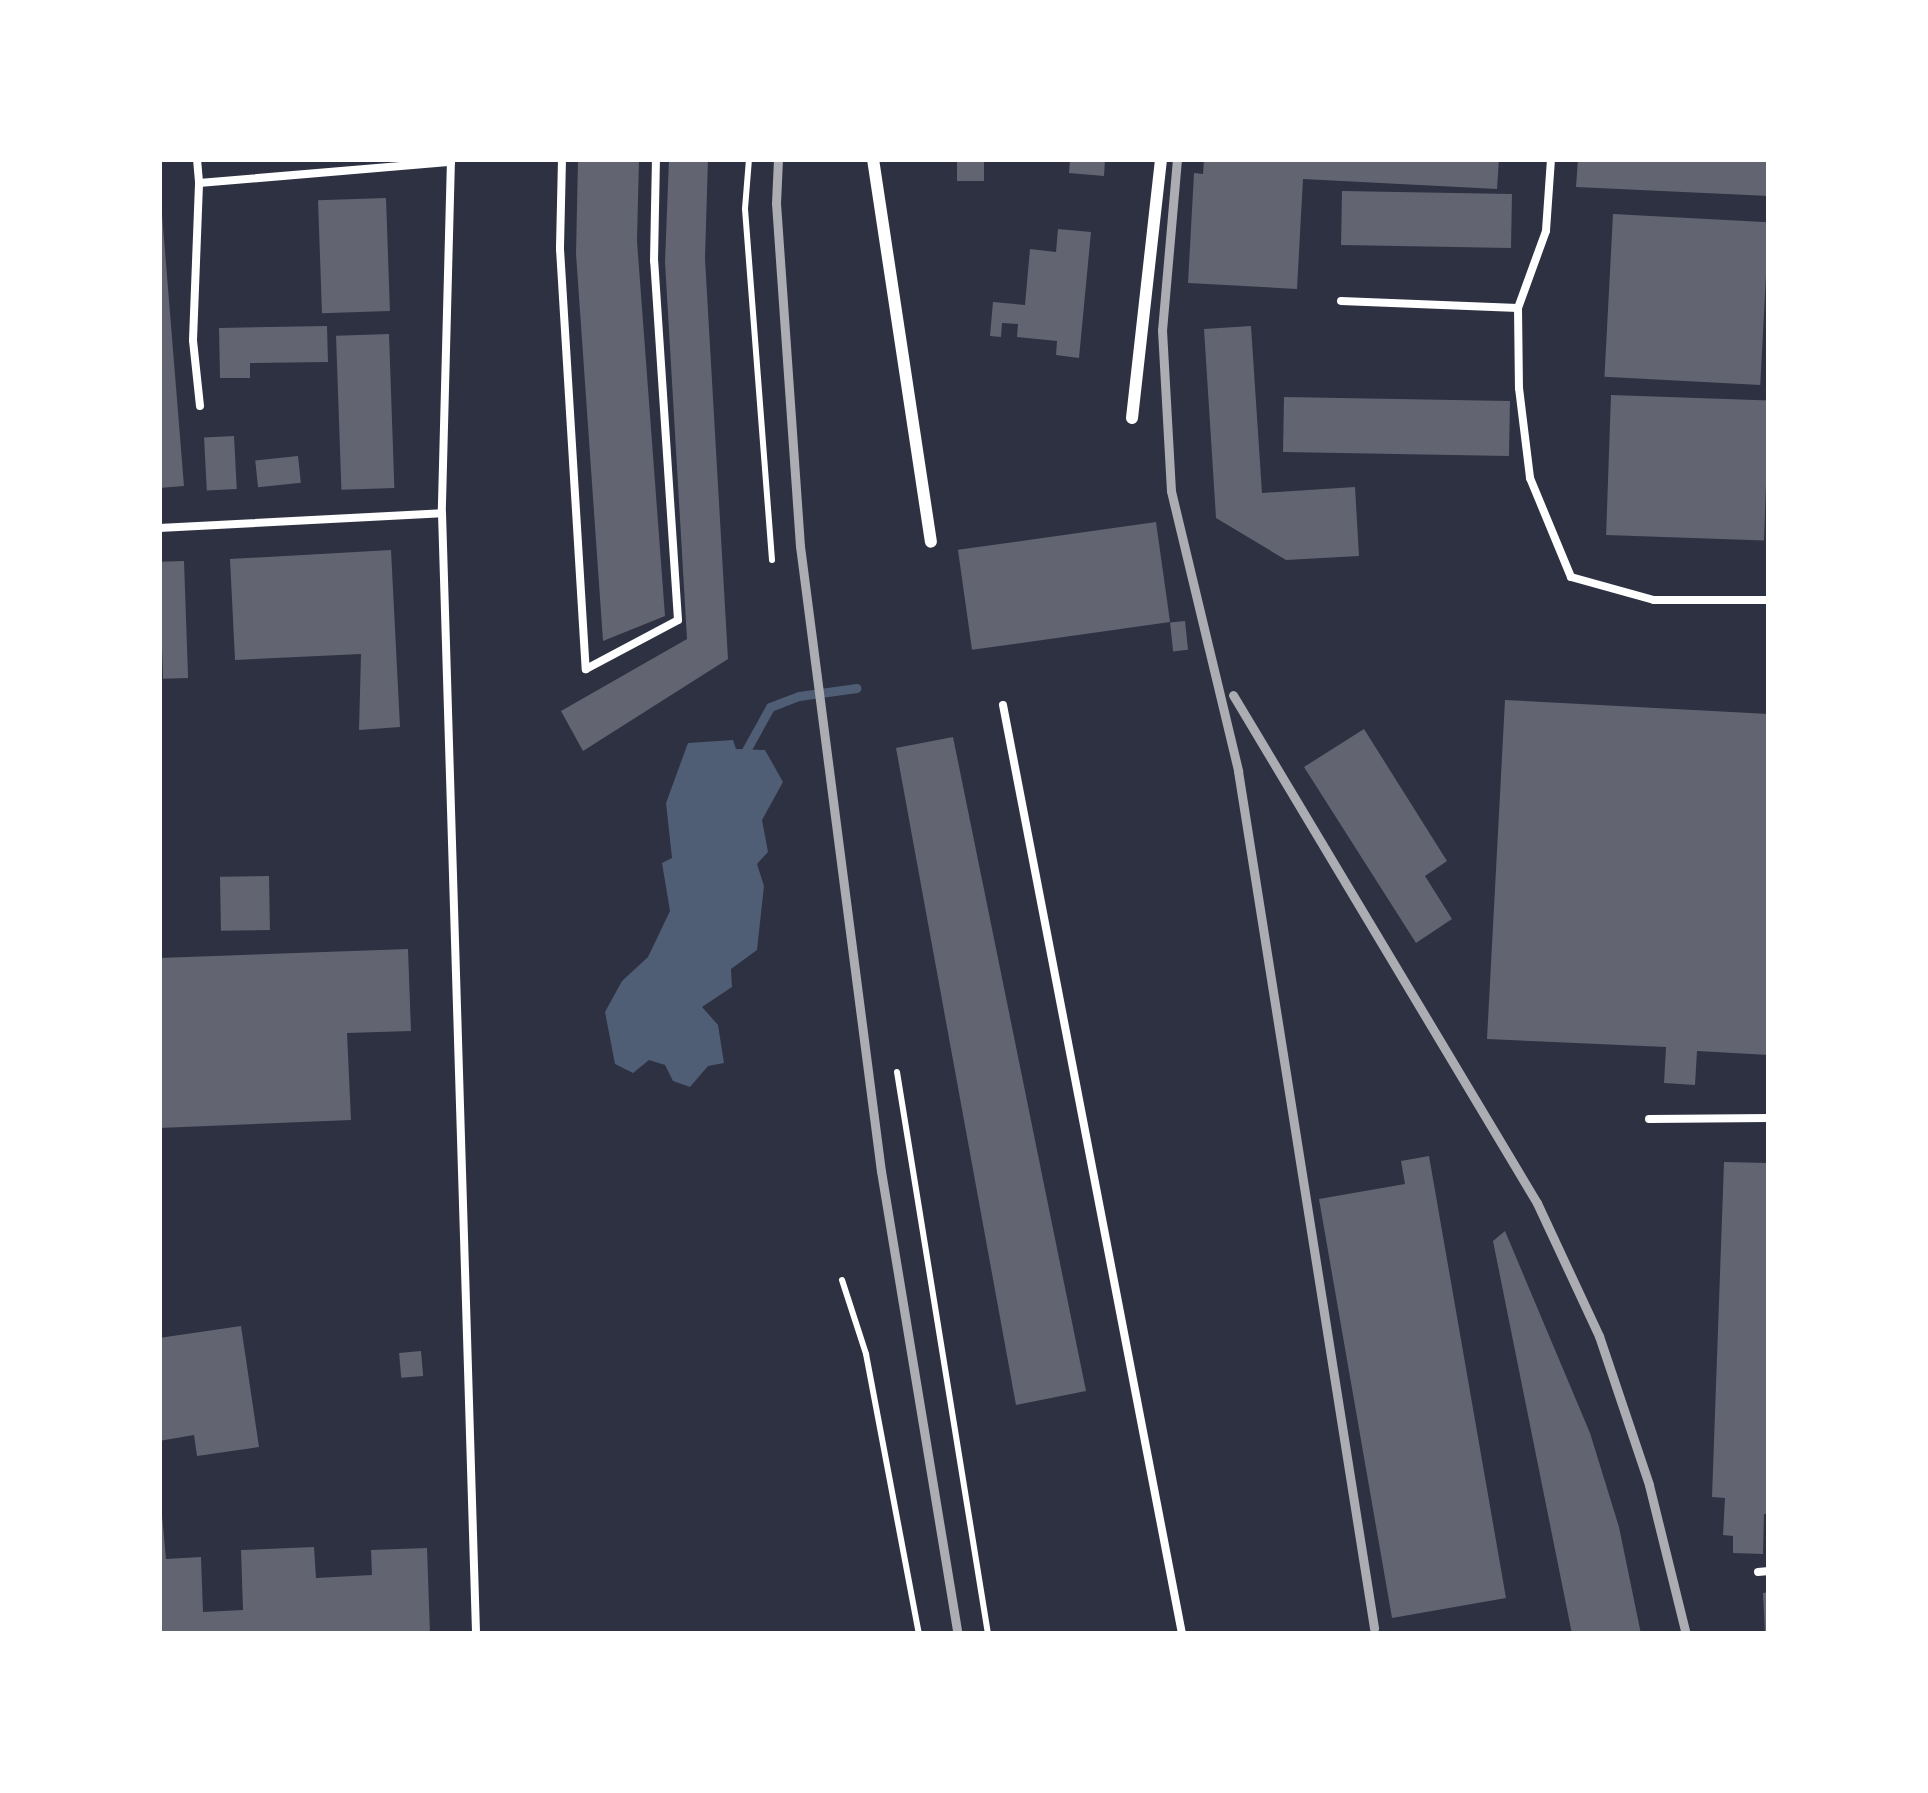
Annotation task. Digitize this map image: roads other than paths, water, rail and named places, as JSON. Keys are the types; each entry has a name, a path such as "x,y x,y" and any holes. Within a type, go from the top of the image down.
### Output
{"street":[{"path":"873,159 931,542"},
{"path":"1132,418 1161,159"}],"lane":[{"path":"197,159 193,340 200,406"},
{"path":"562,159 560,249 586,669 678,620 654,261 656,159"},
{"path":"1551,159 1546,231 1518,308 1530,478 1571,578 1654,600 1769,601"},
{"path":"199,182 451,161 442,514 476,1634"},
{"path":"1341,301 1518,308"},
{"path":"159,528 442,514"},
{"path":"1003,705 1182,1634"},
{"path":"1648,1119 1769,1118"}],"water":[{"path":"733,740 736,749 765,750 783,782 762,820 768,852 757,864 764,886 757,950 731,969 732,987 702,1007 718,1025 724,1063 708,1066 690,1087 673,1081 665,1065 649,1060 633,1073 615,1064 605,1012 622,981 648,957 670,911 662,863 672,858 666,803 688,743"}],"waterway":[{"path":"743,756 770,707 799,696 856,688"}],"railway":[{"path":"778,159 776,203 800,546 881,1171 958,1634"},
{"path":"1177,159 1162,330 1171,491 1238,771 1374,1628"},
{"path":"1233,695 1537,1203 1599,1336 1649,1485 1686,1634"}]}
